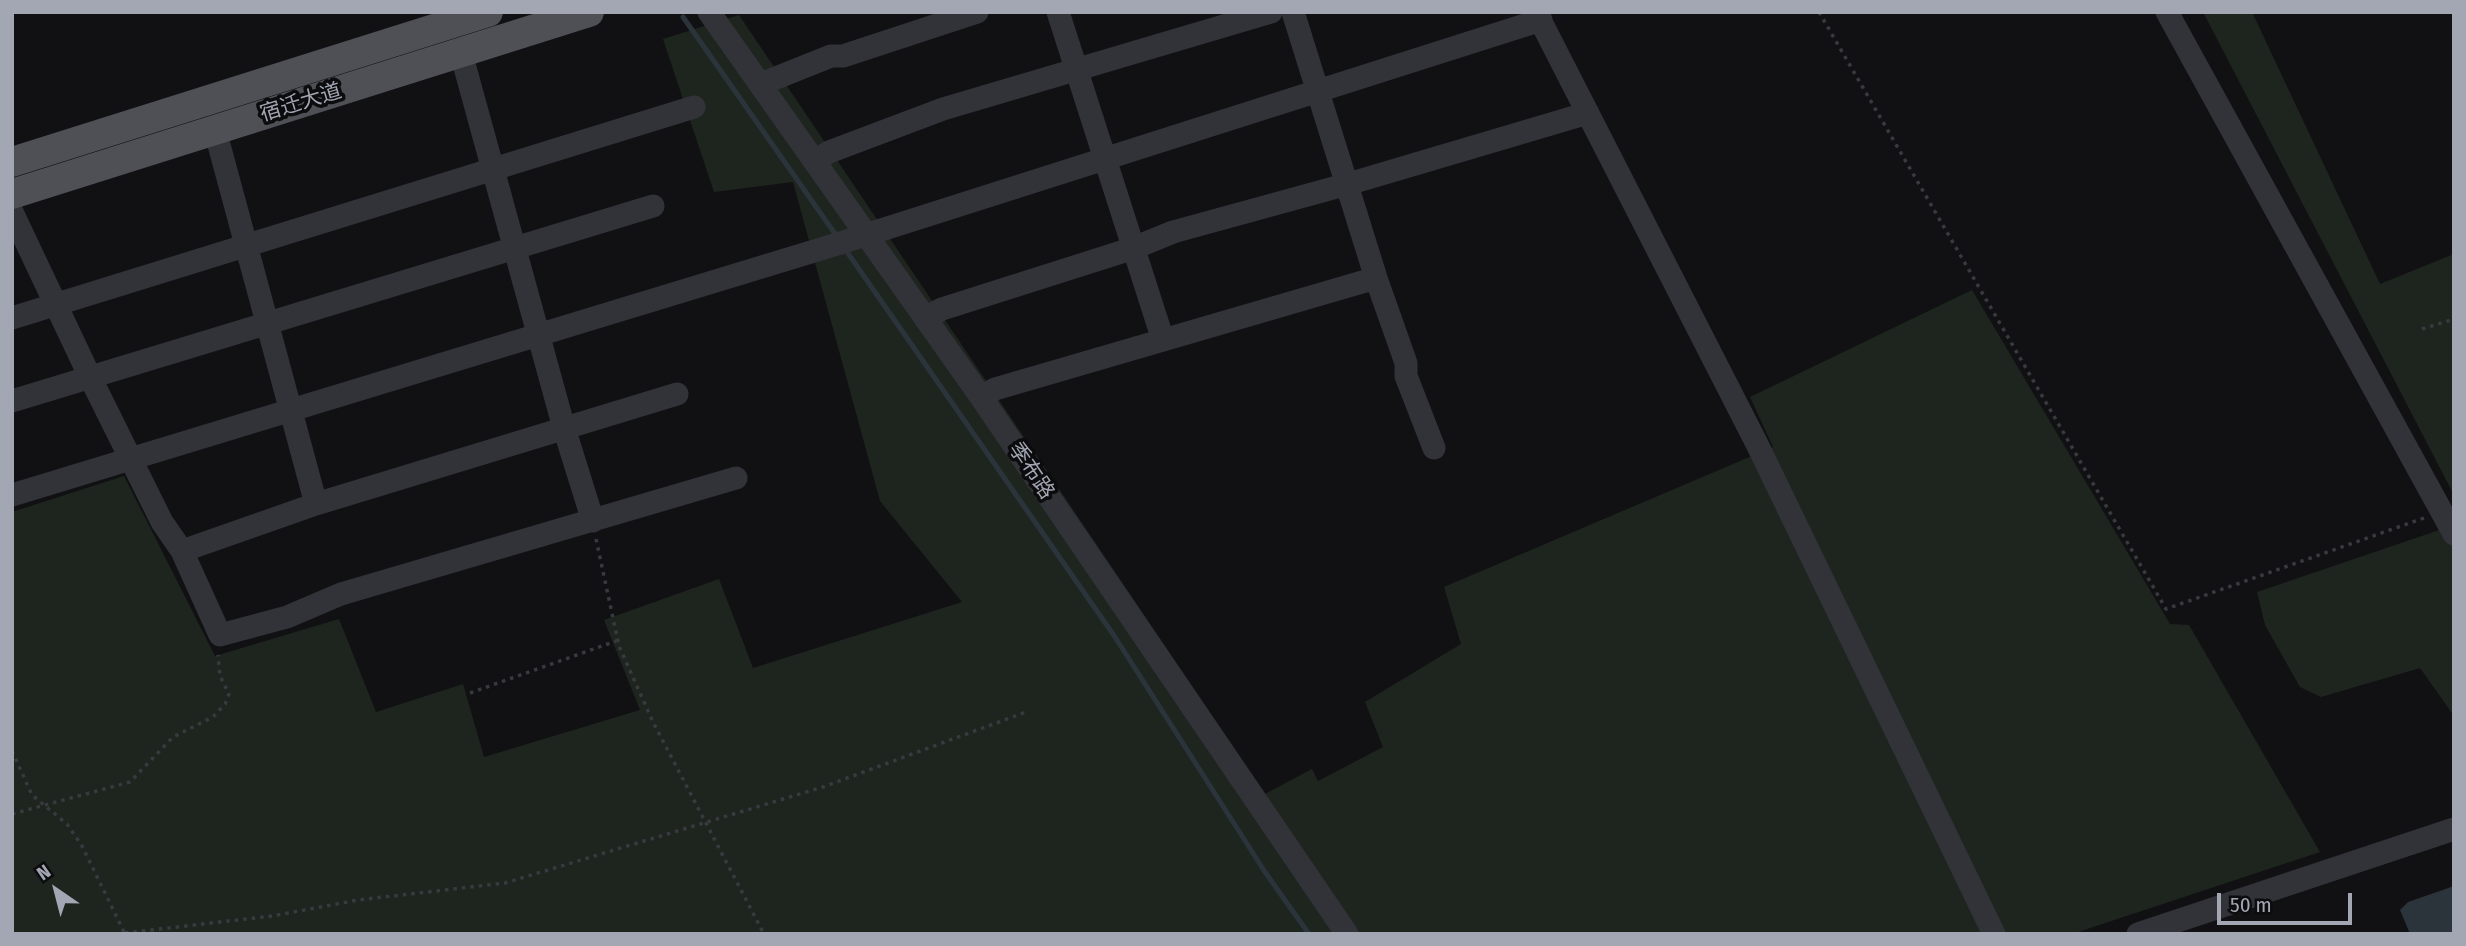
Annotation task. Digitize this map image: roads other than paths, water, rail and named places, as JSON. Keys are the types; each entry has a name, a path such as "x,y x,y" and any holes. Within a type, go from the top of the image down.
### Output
{"main road":[{"name":"宿迁大道","path":"12,162 488,12"},
{"name":"宿迁大道","path":"12,194 589,12"}],"street":[{"name":"季布路","path":"709,12 816,160 850,240 925,318 1347,934"},
{"path":"761,84 831,56 843,56 977,12"},
{"path":"1058,12 1163,340"},
{"path":"816,160 829,152 943,109 1271,12"},
{"path":"1293,12 1376,278 1406,363 1406,376 1434,448"},
{"path":"2167,12 2454,534"},
{"path":"12,495 850,240 1316,91 1539,16 1757,444 1994,934"},
{"path":"461,53 564,428 593,521"},
{"path":"12,318 694,107"},
{"path":"925,318 942,309 1134,248 1173,232 1588,113"},
{"path":"215,130 316,504"},
{"path":"12,401 653,206"},
{"path":"12,212 162,522 182,551 220,635 287,617 341,594 736,478"},
{"path":"981,397 995,389 1376,278"},
{"path":"182,551 316,504 677,394"},
{"path":"2138,934 2454,829"}],"waterway":[{"path":"683,17 838,238"},
{"path":"845,249 1115,637 1265,872 1309,934"}]}
